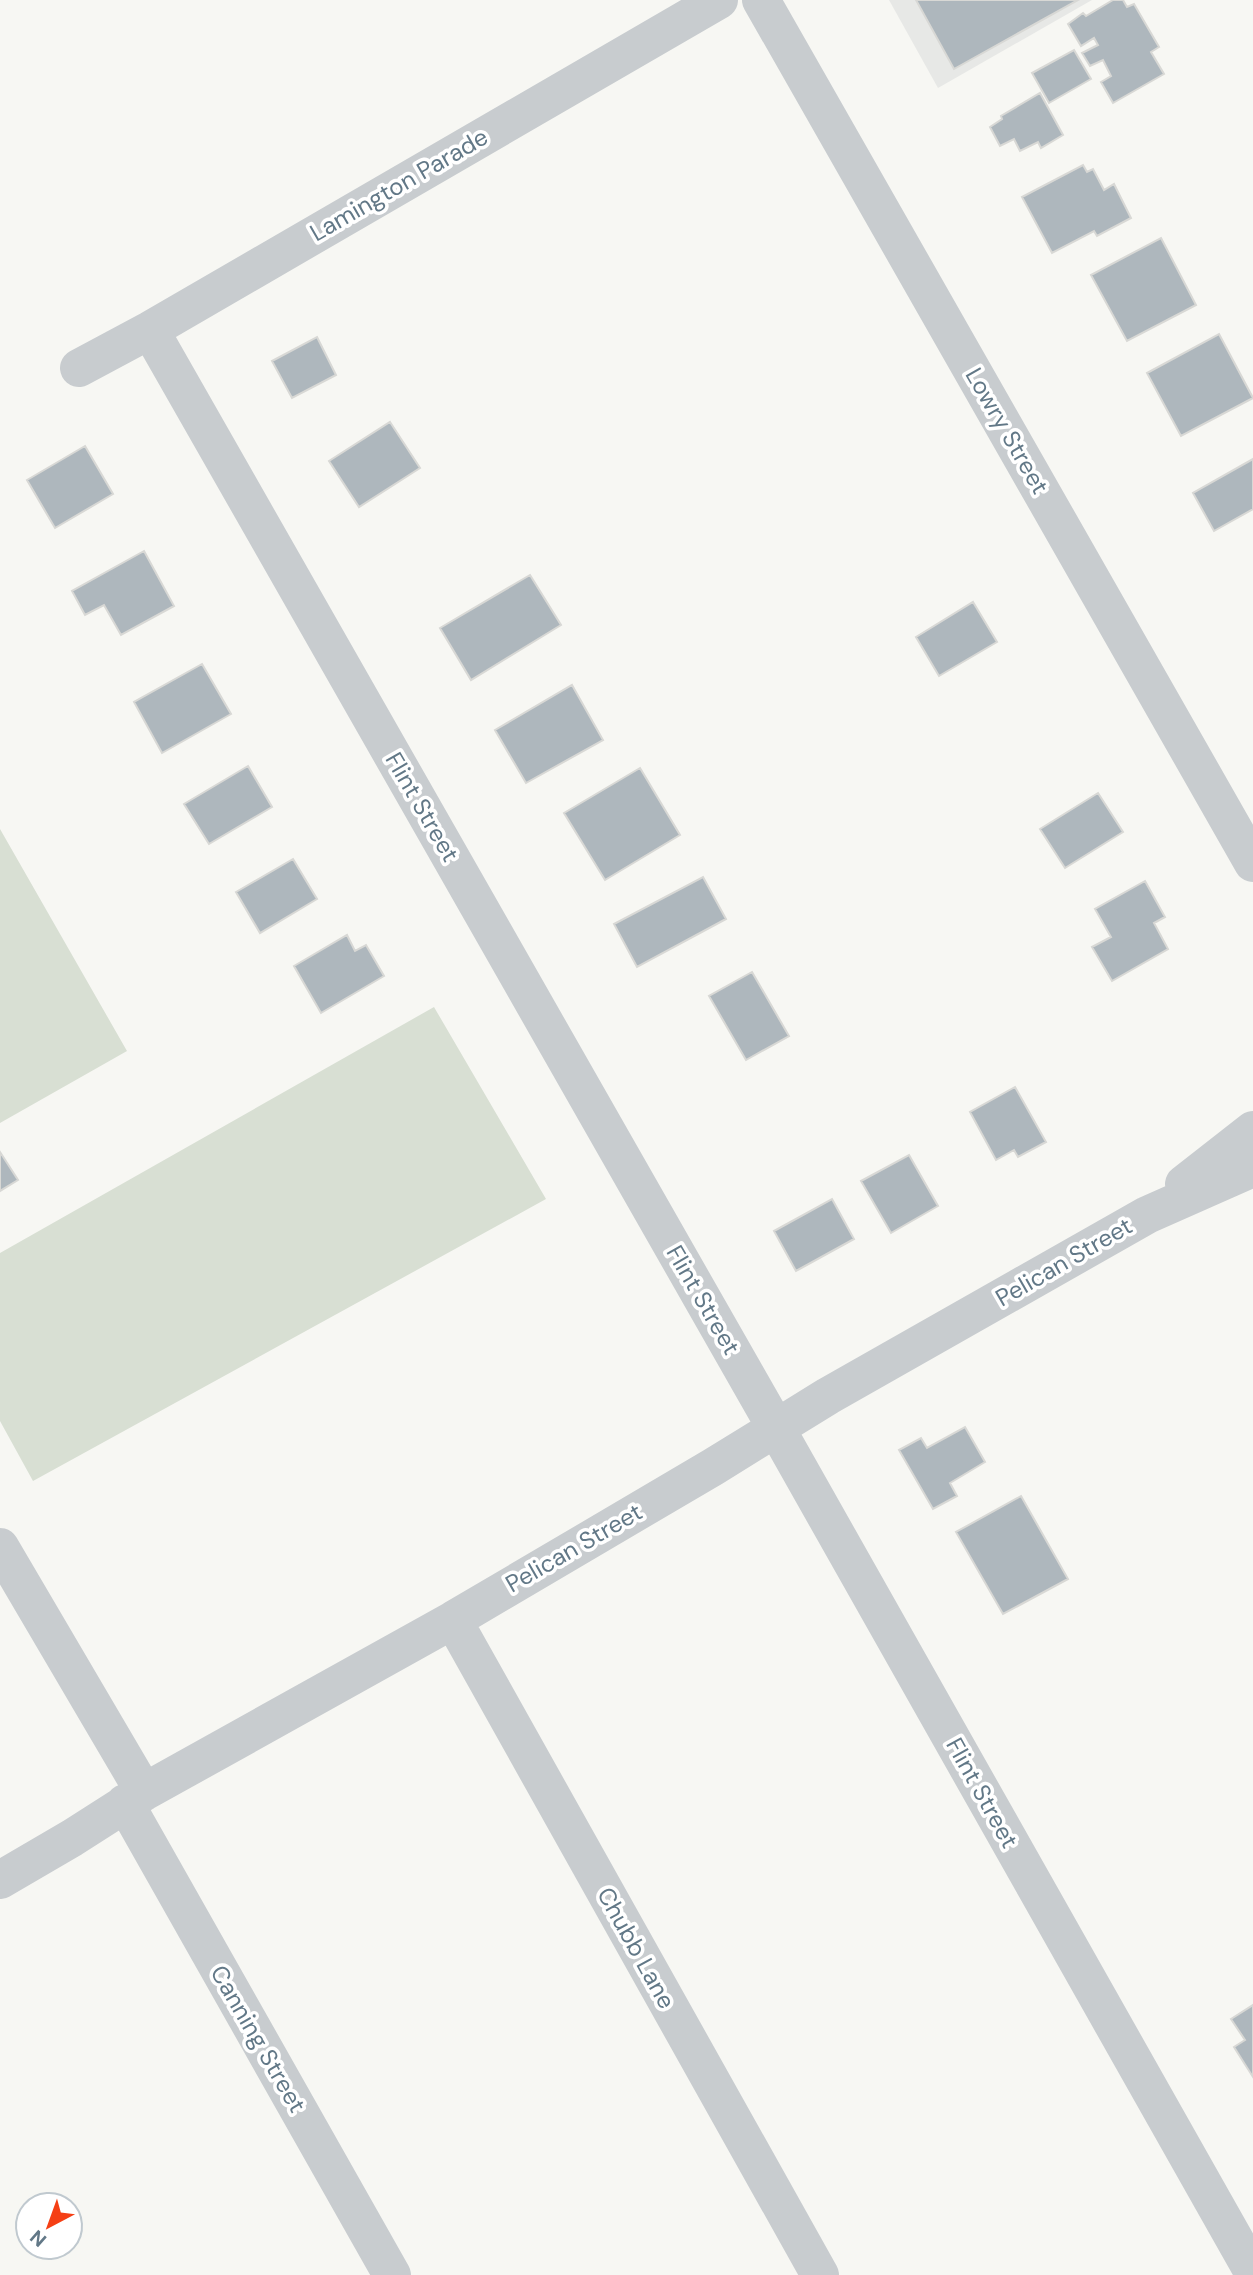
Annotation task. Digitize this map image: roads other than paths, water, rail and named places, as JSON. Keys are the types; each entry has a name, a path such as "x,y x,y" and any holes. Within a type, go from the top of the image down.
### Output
{"street":[{"name":"Lamington Parade","path":"79,368 150,330 719,0"},
{"name":"Lowry Street","path":"761,0 1253,863"},
{"name":"Flint Street","path":"150,330 1253,2272"},
{"name":"Pelican Street","path":"1147,1215 1253,1130"},
{"name":"Pelican Street","path":"0,1880 135,1798 453,1620 828,1396 1147,1215 1253,1168"},
{"name":"Canning Street","path":"0,1547 392,2275"},
{"name":"Chubb Lane","path":"453,1620 820,2275"}]}
